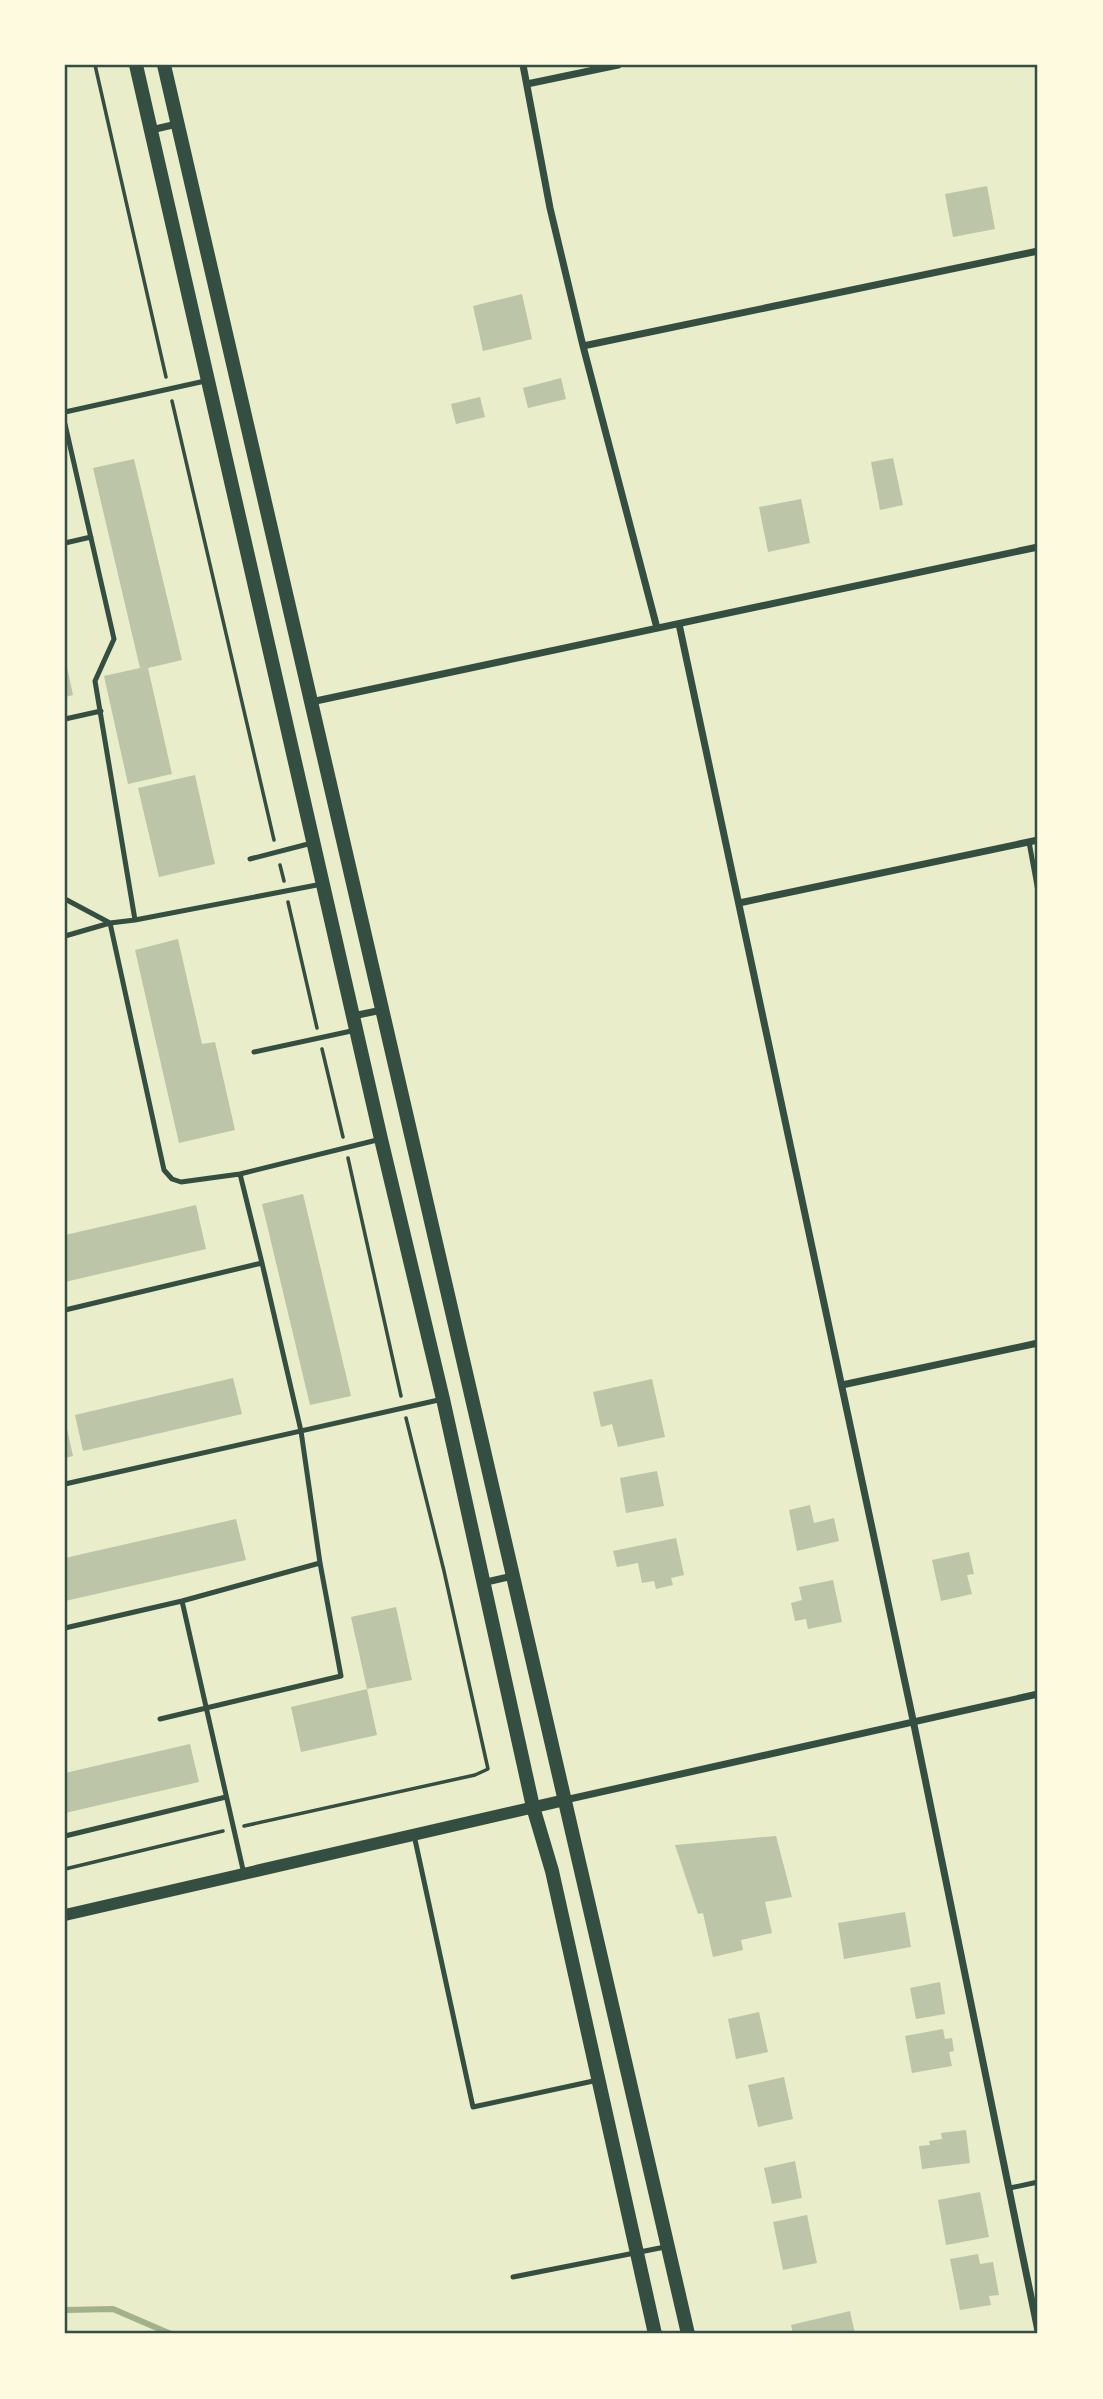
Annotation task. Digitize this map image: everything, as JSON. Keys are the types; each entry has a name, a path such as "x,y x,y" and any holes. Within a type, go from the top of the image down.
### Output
{"main road":[{"path":"136,65 354,1023 443,1399 533,1807 552,1871 655,2334"},
{"path":"164,65 688,2334"}],"street":[{"path":"523,65 551,208 583,346 657,628"},
{"path":"527,84 618,65"},
{"path":"150,130 178,124"},
{"path":"583,346 1038,251"},
{"path":"311,702 1038,547"},
{"path":"679,624 913,1720 1038,2331"},
{"path":"739,902 1038,840"},
{"path":"354,1023 382,1010"},
{"path":"842,1385 1038,1343"},
{"path":"482,1584 513,1576"},
{"path":"65,1915 913,1720 1038,1694"}],"lane":[{"path":"65,412 208,381"},
{"path":"65,424 114,639 95,681 135,920"},
{"path":"65,543 91,537"},
{"path":"65,719 101,711"},
{"path":"1029,842 1038,891"},
{"path":"250,859 313,843"},
{"path":"65,936 110,923 323,884"},
{"path":"65,899 110,923 164,1170 172,1179 181,1182 240,1174 381,1139"},
{"path":"254,1052 320,1038 354,1023"},
{"path":"160,1719 341,1676 320,1563 301,1431 240,1174"},
{"path":"65,1310 262,1263"},
{"path":"65,1483 443,1399"},
{"path":"65,1628 182,1601 320,1563"},
{"path":"182,1601 244,1874"},
{"path":"65,1836 226,1797"},
{"path":"414,1835 473,2107 598,2080"},
{"path":"1010,2188 1038,2182"},
{"path":"513,2277 668,2247"}],"path":[{"path":"65,1869 475,1775 488,1769 95,65"}],"building":[{"path":"987,186 995,229 953,237 945,194"},
{"path":"522,294 532,339 483,351 473,306"},
{"path":"561,378 566,399 528,408 523,388"},
{"path":"480,397 485,417 456,424 451,404"},
{"path":"893,458 903,505 880,510 871,462"},
{"path":"134,459 182,660 148,668 172,774 128,784 104,676 140,668 93,468"},
{"path":"801,499 810,543 768,552 759,507"},
{"path":"65,663 73,695 65,697"},
{"path":"195,775 215,864 159,877 138,788"},
{"path":"178,939 202,1044 215,1042 235,1130 179,1143 135,950"},
{"path":"303,1194 351,1396 310,1405 262,1204"},
{"path":"196,1205 206,1249 65,1282 65,1235"},
{"path":"233,1378 242,1414 83,1451 75,1415"},
{"path":"652,1379 665,1437 618,1447 612,1424 601,1427 593,1392"},
{"path":"65,1425 73,1456 65,1458"},
{"path":"657,1471 664,1506 626,1513 620,1478"},
{"path":"810,1505 814,1523 834,1518 839,1541 797,1551 789,1510"},
{"path":"236,1519 246,1560 65,1601 65,1558"},
{"path":"676,1538 684,1575 671,1578 673,1585 656,1589 654,1581 642,1583 638,1563 617,1567 613,1551"},
{"path":"969,1552 974,1574 967,1575 972,1594 941,1601 932,1560"},
{"path":"833,1580 842,1622 808,1629 806,1619 795,1621 791,1603 802,1600 799,1587"},
{"path":"396,1607 412,1680 367,1689 351,1617"},
{"path":"367,1689 377,1735 301,1752 291,1707"},
{"path":"190,1744 199,1782 65,1813 65,1773"},
{"path":"776,1836 792,1897 765,1902 772,1933 741,1940 743,1950 713,1957 703,1913 698,1914 675,1845"},
{"path":"905,1912 911,1947 844,1959 838,1923"},
{"path":"940,1982 945,2014 916,2019 910,1988"},
{"path":"759,2012 768,2052 736,2059 728,2019"},
{"path":"943,2029 945,2039 952,2038 954,2051 949,2052 952,2066 912,2073 905,2036"},
{"path":"784,2077 793,2119 758,2127 748,2085"},
{"path":"966,2130 970,2163 922,2169 919,2146 930,2145 929,2141 942,2139 941,2133"},
{"path":"795,2161 802,2198 772,2204 764,2168"},
{"path":"980,2192 989,2237 946,2245 938,2200"},
{"path":"807,2215 817,2263 783,2270 773,2222"},
{"path":"978,2254 980,2264 993,2262 999,2295 989,2296 991,2305 960,2310 950,2259"},
{"path":"850,2311 855,2334 793,2334 791,2325"}],"waterway":[{"path":"65,2310 113,2309 171,2334"}]}
